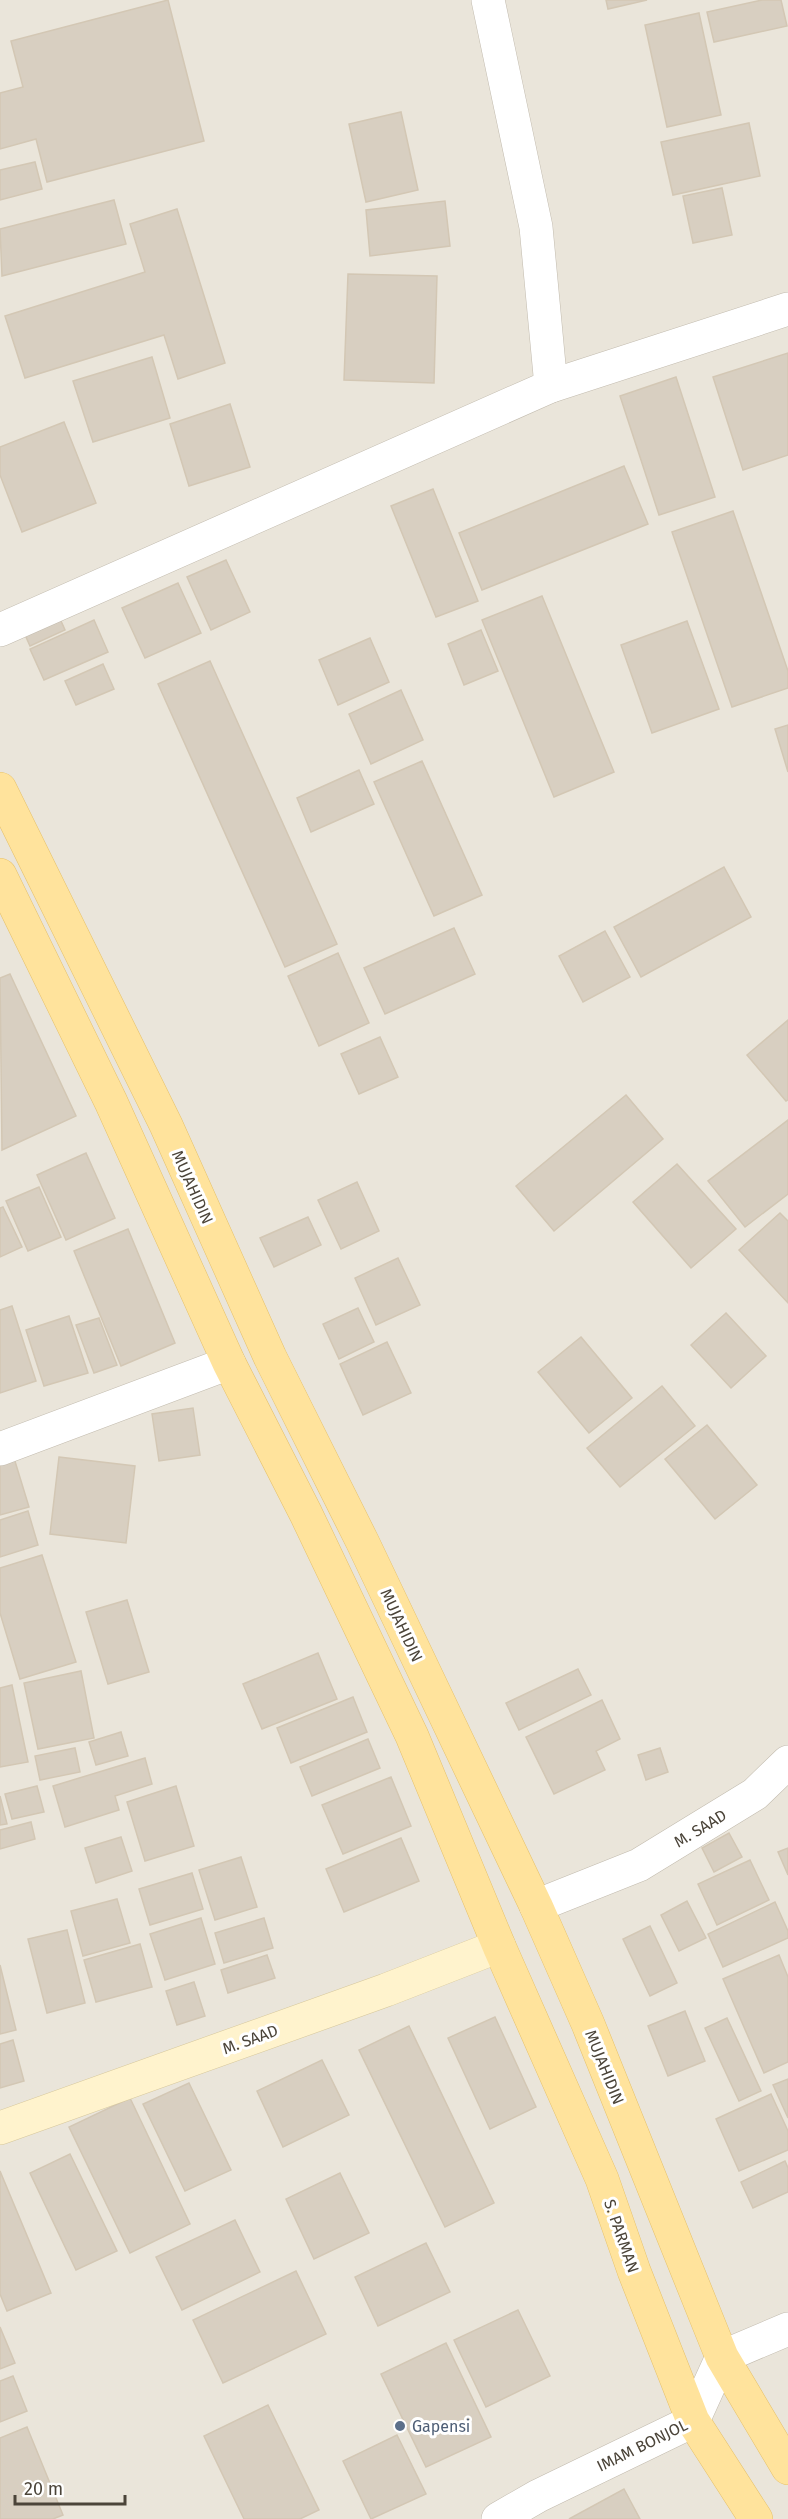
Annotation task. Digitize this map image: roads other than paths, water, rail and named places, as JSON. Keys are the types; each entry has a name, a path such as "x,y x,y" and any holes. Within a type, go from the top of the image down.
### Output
{"main road":[{"name":"MUJAHIDIN","path":"0,789 166,1125 270,1356 363,1544 536,1906 588,2024 722,2357 788,2468"},
{"path":"0,875 111,1102 229,1363 306,1514 412,1736 499,1946"},
{"name":"S. PARMAN","path":"499,1946 602,2179 634,2271 693,2421 756,2519"}],"street":[{"path":"488,0 536,228 551,386"},
{"path":"0,630 551,386 788,309"},
{"path":"0,1449 229,1363"},
{"name":"M. SAAD","path":"536,1906 639,1865 755,1794 788,1762"},
{"name":"M. SAAD","path":"0,2128 386,1990 499,1946"},
{"path":"722,2357 788,2329"},
{"name":"IMAM BONJOL","path":"498,2519 538,2496 693,2421 722,2357"}],"place":[{"name":"Gapensi","path":"400,2426"}]}
